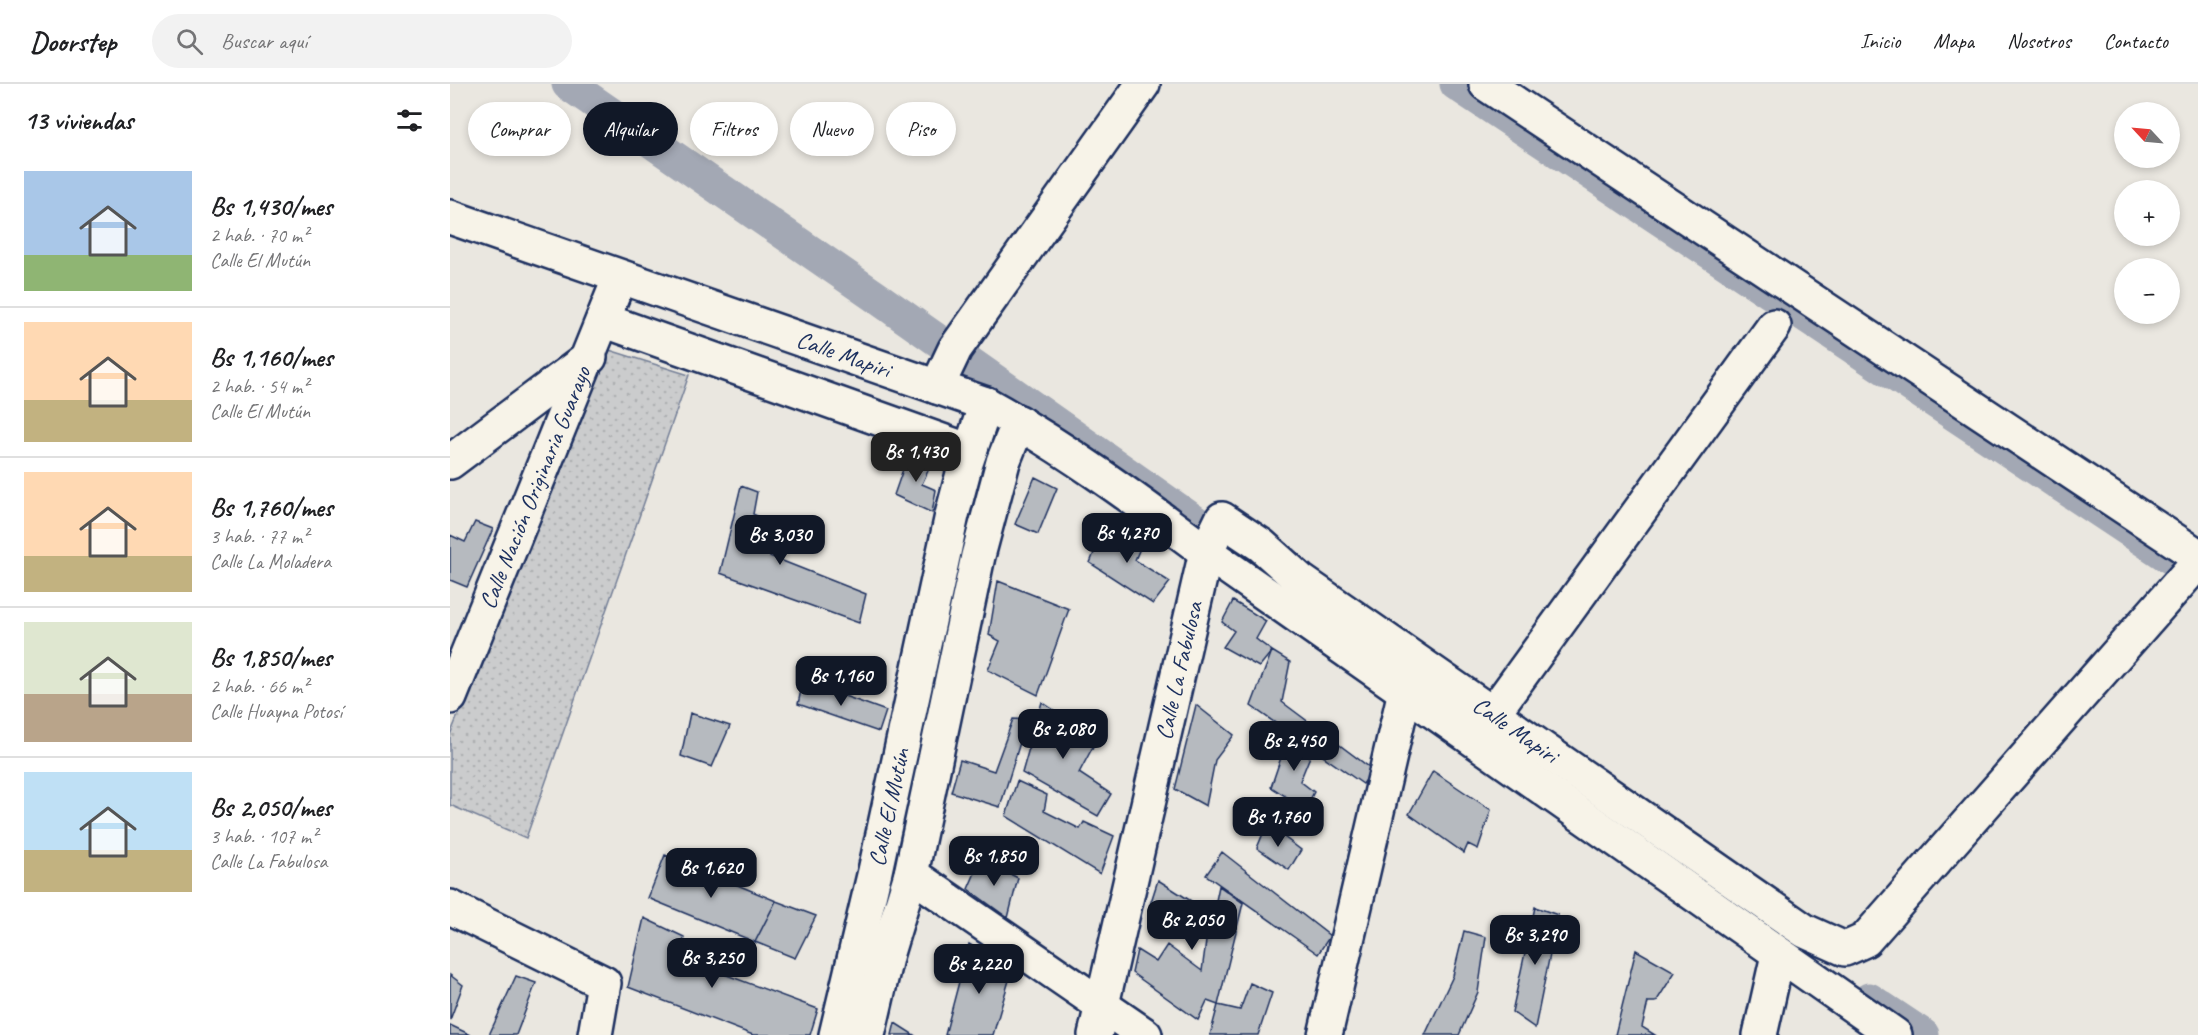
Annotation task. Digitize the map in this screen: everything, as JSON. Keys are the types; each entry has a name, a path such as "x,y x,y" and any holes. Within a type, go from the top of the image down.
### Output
{"street":[{"path":"937,387 955,349 1143,84"},
{"path":"1486,84 2198,556"},
{"name":"Calle Mapiri","path":"450,217 986,404 1019,422 1104,476 1206,552 1895,1035"},
{"name":"Calle Nación Originaria Guarayo","path":"450,697 590,357 620,276"},
{"path":"603,320 970,451"},
{"path":"1494,712 1774,326"},
{"path":"450,462 590,357"},
{"name":"Calle El Mutún","path":"836,1035 875,871 952,515 986,404"},
{"name":"Calle El Mutún","path":"868,1035 887,953 911,874 978,556 1003,462 1019,422"},
{"name":"Calle Mapiri","path":"1206,552 1222,519 1261,545 1300,579 1494,712 1805,931 1845,949 1865,940 2198,562"},
{"name":"Calle La Fabulosa","path":"1098,1019 1206,552"},
{"path":"1325,1035 1405,691"},
{"path":"911,874 1098,1019 1145,1035"},
{"path":"450,907 604,983 594,1035"},
{"path":"1760,1035 1778,955"}],"shaded area":[{"path":"606,349 689,375 526,838 450,805 450,735"}],"building":[{"path":"909,452 933,460 922,484 936,490 932,513 894,495"},
{"path":"1035,477 1057,488 1038,534 1015,524"},
{"path":"741,486 757,492 753,514 781,528 770,556 866,594 859,623 720,573"},
{"path":"475,522 493,529 467,587 450,580 450,535 465,542"},
{"path":"1106,522 1141,546 1135,560 1170,582 1153,604 1090,563"},
{"path":"998,581 1069,609 1038,695 988,670 1000,641 989,635"},
{"path":"1233,601 1266,621 1256,639 1272,651 1259,667 1223,647 1234,631 1222,622"},
{"path":"1272,651 1290,662 1282,702 1373,770 1363,784 1251,706"},
{"path":"803,681 886,711 879,732 798,704"},
{"path":"1042,702 1097,739 1079,773 1111,794 1098,816 1022,773"},
{"path":"1196,705 1234,735 1215,760 1206,806 1175,789"},
{"path":"690,713 730,726 712,767 681,756"},
{"path":"1013,719 1027,720 1000,807 951,792 960,760 994,771"},
{"path":"1289,734 1313,749 1300,781 1314,792 1305,809 1271,787"},
{"path":"1433,771 1491,810 1478,849 1468,844 1464,853 1409,814"},
{"path":"1017,781 1047,795 1044,811 1080,829 1084,822 1114,836 1100,874 1006,816"},
{"path":"1267,824 1301,850 1289,870 1257,848"},
{"path":"1222,852 1330,936 1318,954 1206,875"},
{"path":"665,855 776,901 755,942 648,898"},
{"path":"981,859 1018,878 1008,918 968,889"},
{"path":"1158,880 1213,915 1219,886 1243,903 1218,1005 1207,1001 1198,1020 1132,973 1137,950 1156,962 1167,945 1202,971 1206,941 1150,905"},
{"path":"776,901 816,916 795,958 755,942"},
{"path":"1535,907 1558,915 1535,1028 1512,1012"},
{"path":"644,918 684,937 681,958 818,1009 810,1035 753,1035 628,987"},
{"path":"1464,931 1486,937 1478,992 1459,1035 1425,1035 1453,976"},
{"path":"969,944 1012,970 993,1035 945,1035"},
{"path":"1636,950 1675,972 1656,1002 1648,1002 1642,1027 1655,1035 1615,1035"},
{"path":"450,975 463,985 450,1020"},
{"path":"516,976 536,983 516,1035 489,1035"},
{"path":"1250,983 1272,993 1258,1035 1210,1035 1218,1005 1240,1010"},
{"path":"895,1023 914,1035 892,1035"},
{"path":"450,1025 471,1035 450,1035"}],"waterway":[{"path":"568,84 879,299 1301,596"},
{"path":"1456,84 2169,557"},
{"path":"1869,999 1923,1035"}]}
